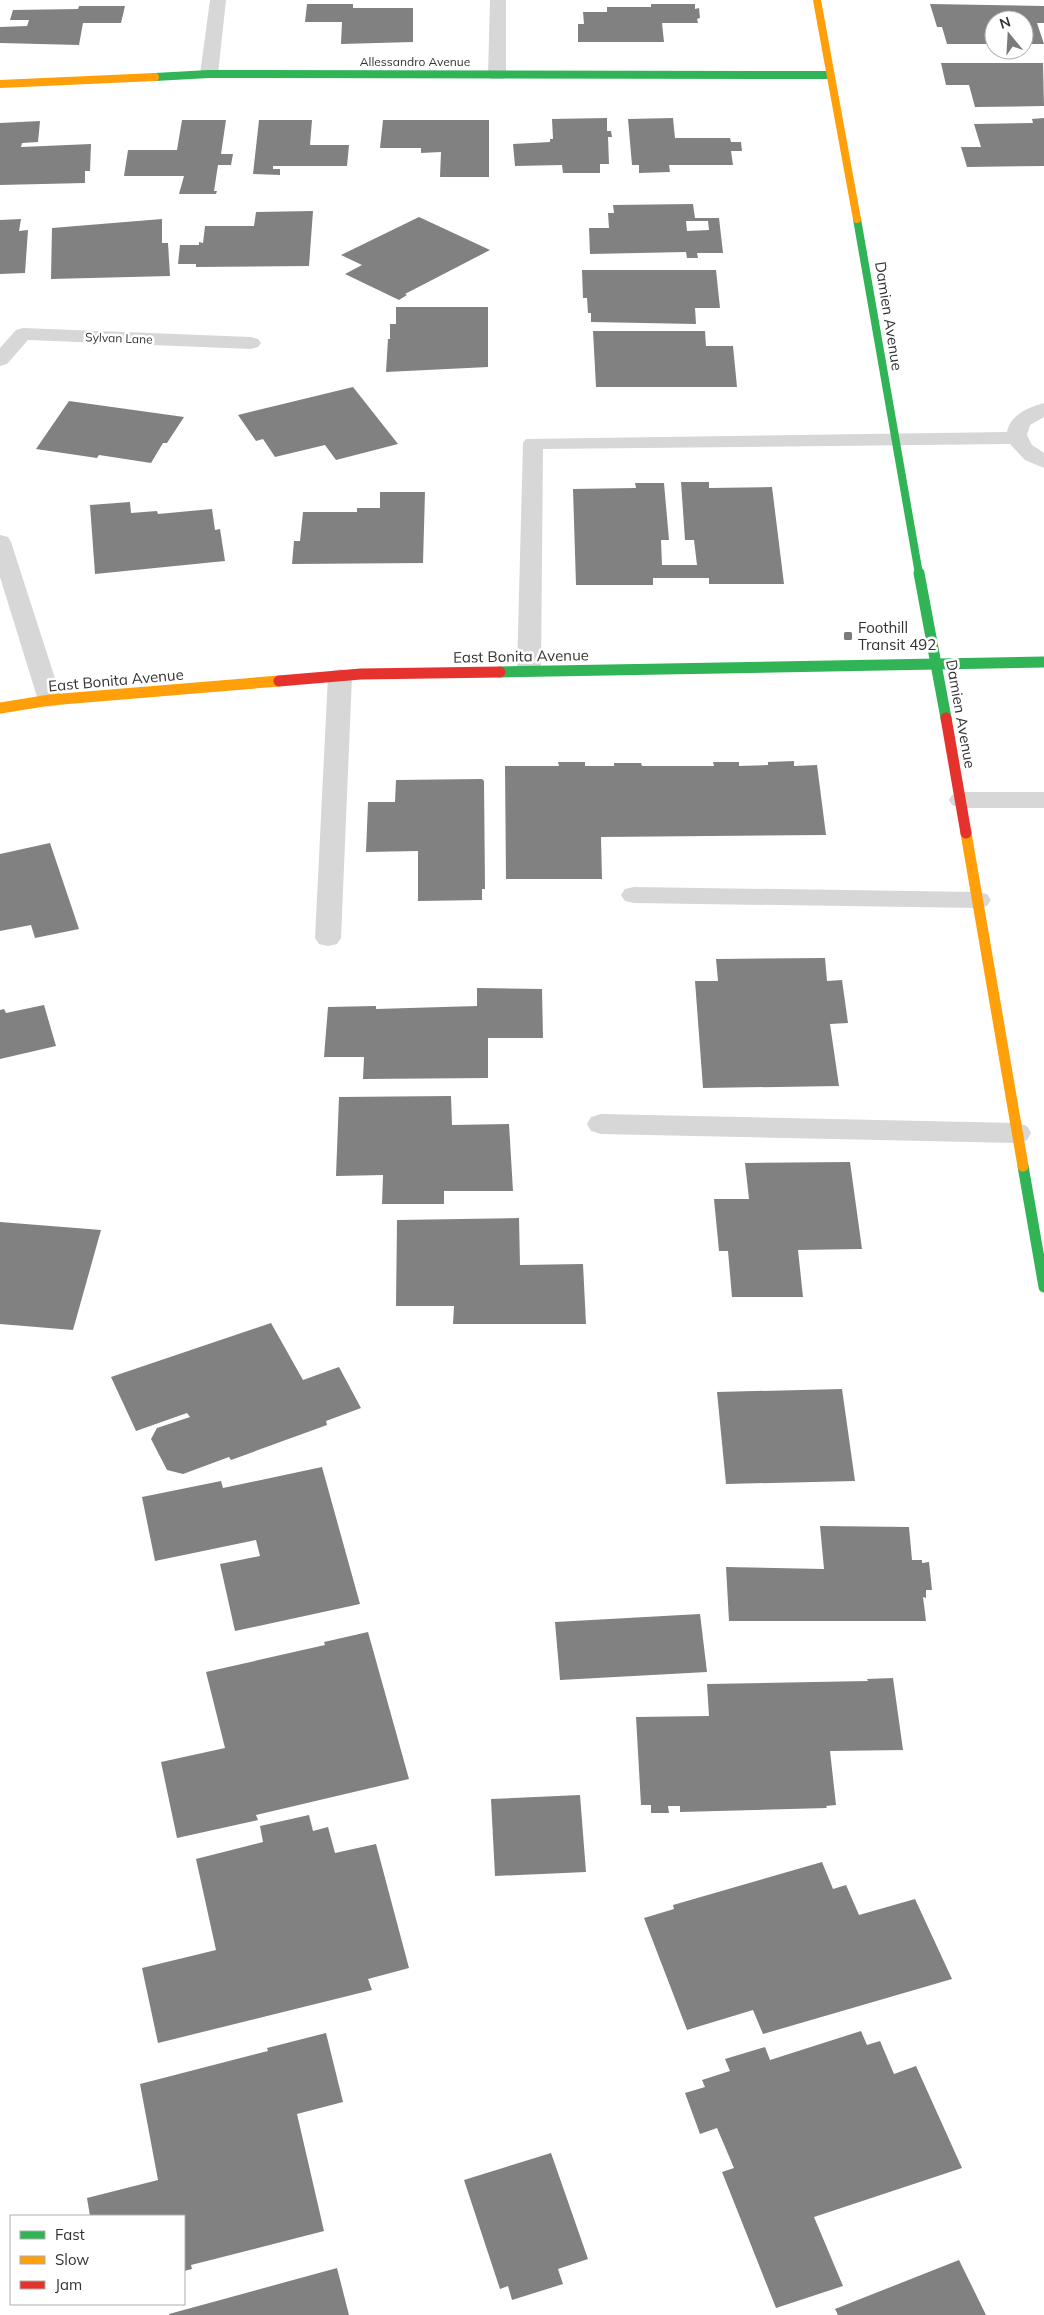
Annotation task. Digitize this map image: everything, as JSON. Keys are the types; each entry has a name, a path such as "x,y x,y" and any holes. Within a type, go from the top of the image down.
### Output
{"main road":[{"name":"Damien Avenue","path":"817,0 861,241 894,440 937,662 1044,1287"},
{"name":"Allessandro Avenue","path":"0,84 209,74 830,75"},
{"name":"East Bonita Avenue","path":"0,708 50,700 340,676 529,670 937,662 1044,662"}],"street":[{"path":"209,74 218,0"},
{"path":"497,75 498,0"},
{"name":"Sylvan Lane","path":"0,360 23,334 251,343"},
{"path":"1044,409 1030,414 1022,421 1017,429 1016,438 1021,447 1044,462"},
{"path":"529,670 533,443 1016,438"},
{"path":"0,542 50,700"},
{"path":"328,938 340,676"},
{"path":"961,800 1044,800"},
{"path":"634,895 978,900"},
{"path":"600,1124 1017,1133"}],"building":[{"path":"307,4 353,4 353,8 413,8 413,42 341,44 342,22 305,22"},
{"path":"651,4 695,4 695,9 699,8 700,18 697,19 698,23 662,23 664,42 578,42 578,24 584,24 583,12 607,12 607,7 651,7"},
{"path":"930,4 1044,6 1044,23 1037,23 1044,44 1034,44 1034,10 984,10 984,44 947,44 942,27 937,27"},
{"path":"79,6 125,6 121,23 83,23 79,45 0,43 0,27 27,26 29,20 10,20 13,10 78,9"},
{"path":"941,63 1043,63 1044,106 975,107 969,85 946,85"},
{"path":"607,118 607,131 611,131 612,137 608,137 609,164 600,164 600,173 563,173 562,165 515,166 513,144 550,142 550,139 553,139 552,119"},
{"path":"673,118 675,138 730,138 731,142 741,142 742,151 731,151 733,165 669,165 670,172 639,173 639,165 632,165 628,119"},
{"path":"1044,118 1044,166 967,167 961,147 981,147 974,124 1033,123 1032,119"},
{"path":"182,120 226,120 221,154 233,154 231,165 218,165 214,191 217,191 216,194 179,194 184,176 124,176 128,150 177,150"},
{"path":"259,120 312,120 310,145 349,145 347,166 273,166 273,169 280,169 280,175 253,174"},
{"path":"383,120 489,120 489,177 440,177 441,152 421,153 421,148 380,148"},
{"path":"40,121 38,142 22,143 21,147 91,144 90,171 85,171 85,183 0,185 0,123"},
{"path":"693,204 695,218 719,218 723,253 697,253 698,258 687,258 686,252 590,254 589,228 609,228 608,213 614,213 613,205","holes":["686,221 708,221 709,230 687,231"]},
{"path":"313,211 309,266 196,267 196,264 178,264 180,245 199,245 199,242 203,243 205,226 254,226 256,212"},
{"path":"419,217 490,250 405,294 407,295 399,300 345,274 362,265 341,255"},
{"path":"21,219 19,231 28,230 25,273 0,274 0,220"},
{"path":"162,219 162,243 168,243 170,276 51,279 52,228"},
{"path":"582,270 716,270 720,308 695,308 696,324 591,322 587,298 583,298"},
{"path":"396,307 488,307 488,367 386,372 390,324 396,324"},
{"path":"593,331 705,331 706,346 733,346 737,387 596,387"},
{"path":"353,387 398,444 336,460 325,445 275,457 263,439 256,441 238,415"},
{"path":"69,401 184,417 167,443 163,443 151,463 99,455 97,458 36,449"},
{"path":"681,482 709,482 709,488 772,487 784,584 709,584 709,578 653,578 653,585 576,585 573,489 636,488 635,483 664,483 669,540 661,540 662,565 697,565 694,540 685,540"},
{"path":"380,492 425,492 423,563 292,564 294,541 300,541 303,512 357,512 357,508 380,508"},
{"path":"130,502 131,513 157,511 158,514 212,509 215,530 220,529 225,561 95,574 90,505"},
{"path":"794,761 794,766 817,765 826,835 601,837 602,879 506,879 505,766 559,766 558,762 585,762 585,766 614,766 614,763 641,763 642,766 714,766 713,762 739,762 739,766 768,765 768,762"},
{"path":"482,779 484,781 485,889 482,889 482,900 418,901 418,851 366,852 368,802 395,802 396,780"},
{"path":"50,843 79,929 35,938 31,925 0,931 0,854"},
{"path":"825,958 827,981 842,980 848,1023 830,1024 839,1086 703,1088 695,981 718,981 716,959"},
{"path":"477,988 542,989 543,1038 488,1038 488,1078 363,1079 364,1057 324,1057 328,1007 376,1006 376,1009 477,1006"},
{"path":"44,1005 56,1046 0,1059 0,1010 4,1009 6,1013"},
{"path":"451,1096 452,1125 509,1124 513,1191 444,1191 444,1204 382,1204 383,1175 336,1176 339,1097"},
{"path":"850,1162 862,1249 798,1250 803,1297 732,1297 728,1251 719,1251 714,1199 749,1199 745,1163"},
{"path":"519,1218 520,1265 583,1264 586,1324 453,1324 454,1306 396,1306 397,1220"},
{"path":"0,1222 101,1230 73,1330 0,1324"},
{"path":"271,1323 303,1380 339,1367 361,1408 326,1421 327,1425 231,1460 229,1457 183,1474 167,1470 151,1439 157,1428 190,1417 187,1413 136,1431 111,1377"},
{"path":"842,1389 855,1481 726,1484 717,1392"},
{"path":"322,1467 360,1604 235,1631 220,1564 260,1556 256,1540 155,1561 142,1497 221,1481 223,1488"},
{"path":"820,1526 909,1527 912,1560 922,1560 922,1563 929,1562 932,1590 926,1590 926,1598 923,1597 926,1621 729,1621 726,1567 824,1569"},
{"path":"700,1614 707,1672 560,1680 555,1622"},
{"path":"368,1632 409,1779 256,1815 258,1820 177,1838 161,1762 225,1748 206,1672 325,1645 324,1642"},
{"path":"893,1678 903,1750 830,1751 836,1805 826,1806 827,1808 680,1812 680,1806 668,1806 669,1813 651,1813 651,1805 641,1805 636,1717 709,1716 707,1684 868,1681 867,1679"},
{"path":"580,1795 586,1872 495,1876 491,1799"},
{"path":"309,1815 313,1831 328,1827 335,1853 376,1844 409,1968 368,1979 372,1990 158,2043 142,1968 216,1950 196,1859 263,1842 260,1826"},
{"path":"822,1862 833,1889 846,1885 859,1915 915,1899 952,1979 763,2034 753,2010 687,2030 644,1918 674,1909 673,1905"},
{"path":"861,2031 867,2045 880,2041 894,2074 916,2066 962,2168 814,2217 843,2286 776,2308 722,2172 734,2168 717,2128 700,2134 685,2093 705,2087 702,2080 730,2071 725,2059 765,2047 770,2060"},
{"path":"326,2033 343,2102 297,2114 324,2231 191,2265 192,2269 185,2271 185,2215 90,2215 87,2198 158,2180 140,2084 268,2051 267,2048"},
{"path":"551,2153 588,2259 558,2269 563,2284 512,2300 508,2286 500,2289 464,2180"},
{"path":"959,2260 986,2315 838,2315 835,2309"},
{"path":"337,2268 349,2315 169,2315 169,2314"}],"traffic: fast":[{"path":"155,77 209,74 830,75"},
{"path":"857,219 894,440 946,718"},
{"path":"500,672 1044,662"},
{"path":"1023,1166 1044,1287"}],"traffic: slow":[{"path":"817,0 857,219"},
{"path":"0,84 155,77"},
{"path":"0,708 50,700 279,681"},
{"path":"966,833 1023,1166"}],"traffic: jam":[{"path":"279,681 361,674 500,672"},
{"path":"946,718 966,833"}],"place":[{"name":"Foothill Transit 492","path":"848,636"}]}
